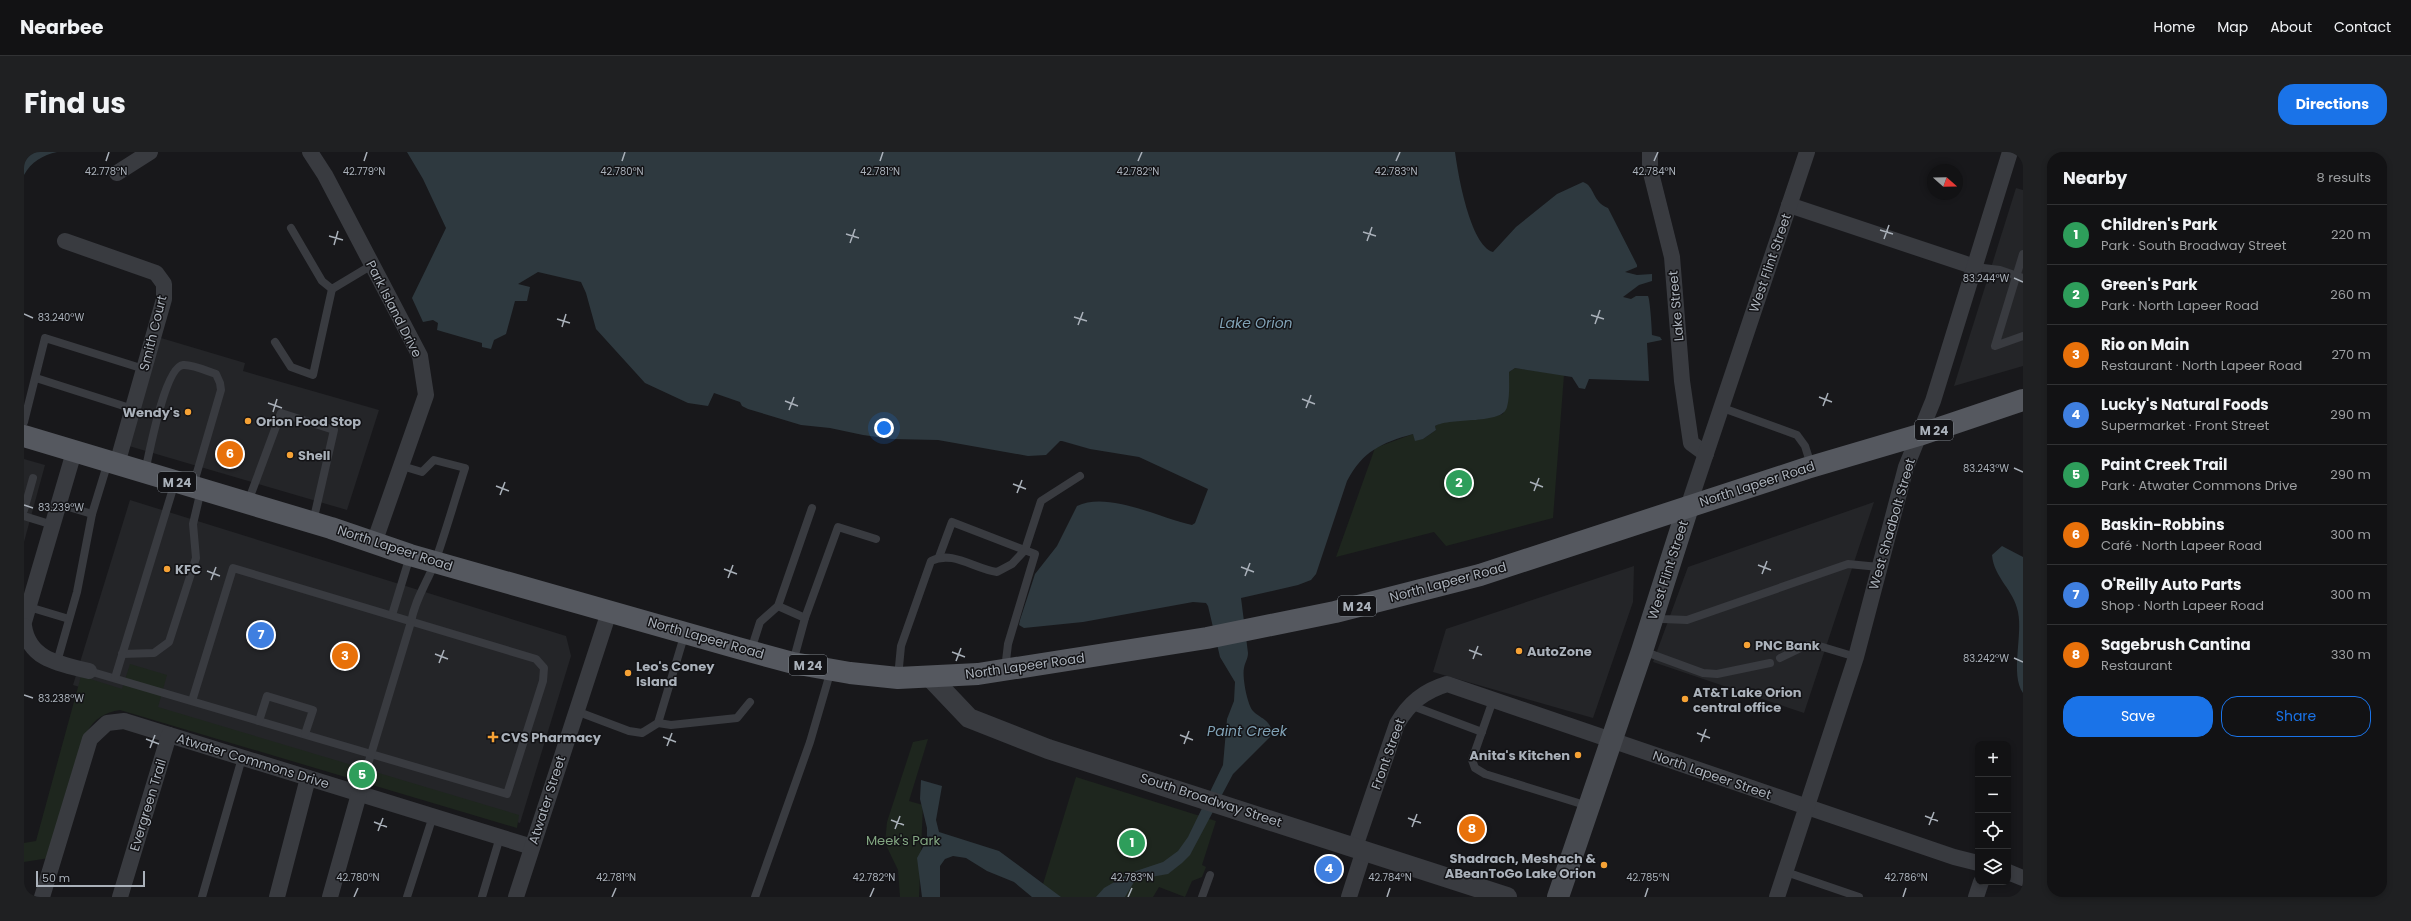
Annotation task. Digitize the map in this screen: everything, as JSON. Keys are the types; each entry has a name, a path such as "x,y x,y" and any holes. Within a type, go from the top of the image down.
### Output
{"main road":[{"name":"North Lapeer Road","path":"24,436 313,523 410,555 793,663 898,678 978,674 1005,670 1207,638 1335,612 1480,575 1812,466 1919,435 2023,400"},
{"name":"West Flint Street","path":"1558,897 1642,651 1688,506"}],"street":[{"path":"117,173 150,152"},
{"name":"Park Island Drive","path":"310,152 325,175 420,356 426,395 374,543"},
{"name":"Lake Street","path":"1650,152 1650,169 1672,257 1682,381 1691,443 1706,454"},
{"name":"West Flint Street","path":"1688,506 1720,407 1808,152"},
{"name":"West Shadbolt Street","path":"1777,897 1808,807 1856,657 1906,467 1933,401 2010,152"},
{"path":"1789,205 1975,267"},
{"name":"Smith Court","path":"65,241 156,273 164,284 164,299 133,409 113,463"},
{"path":"24,622 74,452"},
{"name":"Atwater Street","path":"516,897 609,612"},
{"path":"24,626 26,638 33,649 48,659 89,671"},
{"name":"South Broadway Street","path":"930,677 969,718 1048,748 1360,848 1507,897"},
{"name":"North Lapeer Street","path":"1447,684 1954,857 1975,862"},
{"name":"Front Street","path":"1349,897 1360,848 1397,724 1410,705 1433,688 1447,684"},
{"name":"Atwater Commons Drive","path":"42,897 90,739 107,723 124,721 532,847"},
{"name":"Evergreen Trail","path":"120,897 169,735"},
{"path":"277,897 308,778"},
{"path":"330,897 359,794"},
{"path":"2011,873 2023,878"},
{"path":"1976,897 1980,885"}],"lane":[{"path":"291,228 322,281 332,289"},
{"path":"2023,254 2020,277 1995,346 2023,336"},
{"path":"275,342 291,367 313,375 332,289 372,265"},
{"path":"1975,267 2000,270 2020,277"},
{"path":"24,422 27,400 36,378 45,338 144,368"},
{"path":"115,678 122,654 190,486 221,390 216,374 184,364 176,367 167,383 145,472"},
{"path":"36,378 133,409"},
{"path":"1720,407 1797,434 1805,446 1812,466"},
{"path":"248,503 281,413 334,430 313,523"},
{"path":"359,794 411,622 414,605 435,562 465,468 434,460 422,472 402,466"},
{"path":"57,662 77,592 92,514 113,463"},
{"path":"898,678 901,646 931,561 939,557 949,557 997,572 1012,564 1025,550 1041,501 1080,476"},
{"path":"24,510 33,478"},
{"path":"122,654 154,653 169,642 196,558 190,486"},
{"path":"59,504 92,514"},
{"path":"751,651 760,622 778,606 812,508"},
{"path":"24,516 53,525"},
{"path":"939,557 952,522 1035,554 1008,644 1005,670"},
{"path":"793,663 805,618 838,527 876,539"},
{"path":"392,615 410,555"},
{"path":"1653,617 1662,619 1687,620 1848,564 1879,567"},
{"path":"89,671 507,794 543,681 544,668 536,659 233,568 192,701"},
{"path":"778,606 805,618"},
{"path":"29,607 69,619"},
{"path":"658,723 685,632"},
{"path":"1780,658 1807,645 1816,645 1856,657"},
{"path":"1642,651 1717,674 1770,662"},
{"path":"755,897 810,742 831,669"},
{"path":"259,721 267,696 313,710 305,734"},
{"path":"1493,700 1472,760 1475,768 1485,774 1588,806"},
{"path":"576,712 629,731 642,733 658,723 671,725 737,718 750,702"},
{"path":"1410,705 1482,732"},
{"path":"202,897 242,758"},
{"path":"407,897 433,816"},
{"path":"482,897 500,837"},
{"path":"1786,872 1859,897"},
{"path":"1202,897 1210,875"}],"shaded area":[{"path":"2016,188 2023,190 2023,366 1954,386"},
{"path":"161,338 245,363 243,371 379,410 347,510 129,446"},
{"path":"24,459 45,465 24,542"},
{"path":"130,500 566,636 571,656 520,823 73,685"},
{"path":"1874,502 1804,713 1653,662 1688,567"},
{"path":"1634,566 1633,602 1593,718 1433,672 1446,629"}],"green space":[{"path":"1515,368 1564,375 1553,518 1446,546 1434,532 1336,557 1375,448 1413,434 1423,439 1436,430 1435,426 1451,420 1503,414 1509,372"},
{"path":"130,664 167,675 158,707 519,815 517,828 120,710 110,712 100,717 93,723 87,732 49,858 24,862 24,843 36,841 81,676 122,689"},
{"name":"Meek's Park","path":"928,739 909,801 923,805 919,897 900,897 898,870 885,843 887,822 913,742"},
{"path":"1076,777 1216,821 1202,865 1206,867 1202,877 1192,881 1185,897 1159,887 1153,897 1039,897"}],"water":[{"path":"24,152 57,152 38,160 30,166 24,175"},
{"name":"Lake Orion","path":"407,152 1455,152 1466,208 1478,237 1485,247 1493,252 1516,227 1557,194 1583,182 1587,184 1599,202 1608,208 1637,265 1637,267 1625,272 1637,275 1652,274 1652,281 1639,285 1623,297 1631,299 1636,296 1648,296 1652,335 1660,337 1662,340 1647,343 1649,381 1589,379 1585,389 1579,388 1572,377 1515,368 1509,372 1509,398 1507,407 1503,413 1487,419 1443,423 1435,426 1436,430 1423,439 1415,441 1413,434 1382,445 1366,455 1347,481 1316,574 1311,580 1298,585 1241,598 1248,653 1244,666 1246,690 1253,711 1271,727 1272,731 1270,737 1233,774 1190,855 1182,863 1168,874 1145,878 1134,882 1125,897 1096,897 1104,888 1130,873 1163,862 1178,851 1188,837 1223,765 1227,719 1234,701 1235,682 1220,657 1206,603 1193,602 1083,622 1024,628 1019,625 1020,620 1035,574 1057,546 1077,506 1090,502 1119,504 1134,507 1192,525 1195,523 1208,489 1139,457 1090,449 1062,441 1060,441 1046,455 1028,456 938,440 892,439 830,428 801,425 748,409 742,406 740,402 714,393 708,406 688,403 645,383 596,329 586,293 581,282 538,272 518,284 530,287 527,301 515,301 506,334 494,340 491,349 482,347 482,343 437,330 438,323 433,320 423,322 412,298 446,228 423,179"},
{"path":"2002,546 2023,557 2023,693 2017,676 2019,632 2018,612 2013,597 1996,571 1992,555"},
{"path":"921,780 942,786 936,820 939,832 999,851 1061,897 1032,897 1014,882 987,871 966,858 953,856 945,859 940,866 940,897 922,897 917,858 927,840 927,828 920,799"}],"place":[{"name":"Wendy's","path":"188,412"},
{"name":"Orion Food Stop","path":"248,421"},
{"name":"Baskin-Robbins","path":"230,454"},
{"name":"Shell","path":"290,455"},
{"name":"Green's Park","path":"1459,483"},
{"name":"KFC","path":"167,569"},
{"name":"O'Reilly Auto Parts","path":"261,635"},
{"name":"PNC Bank","path":"1747,645"},
{"name":"AutoZone","path":"1519,651"},
{"name":"Rio on Main","path":"345,656"},
{"name":"Leo's Coney Island","path":"628,673"},
{"name":"AT&T Lake Orion central office","path":"1685,699"},
{"name":"CVS Pharmacy","path":"493,737"},
{"name":"Anita's Kitchen","path":"1578,755"},
{"name":"Paint Creek Trail","path":"362,775"},
{"name":"Sagebrush Cantina","path":"1472,829"},
{"name":"Children's Park","path":"1132,843"},
{"name":"Shadrach, Meshach & ABeanToGo Lake Orion","path":"1604,865"},
{"name":"Lucky's Natural Foods","path":"1329,869"}],"water label":[{"name":"Paint Creek","path":"1247,731"}]}
